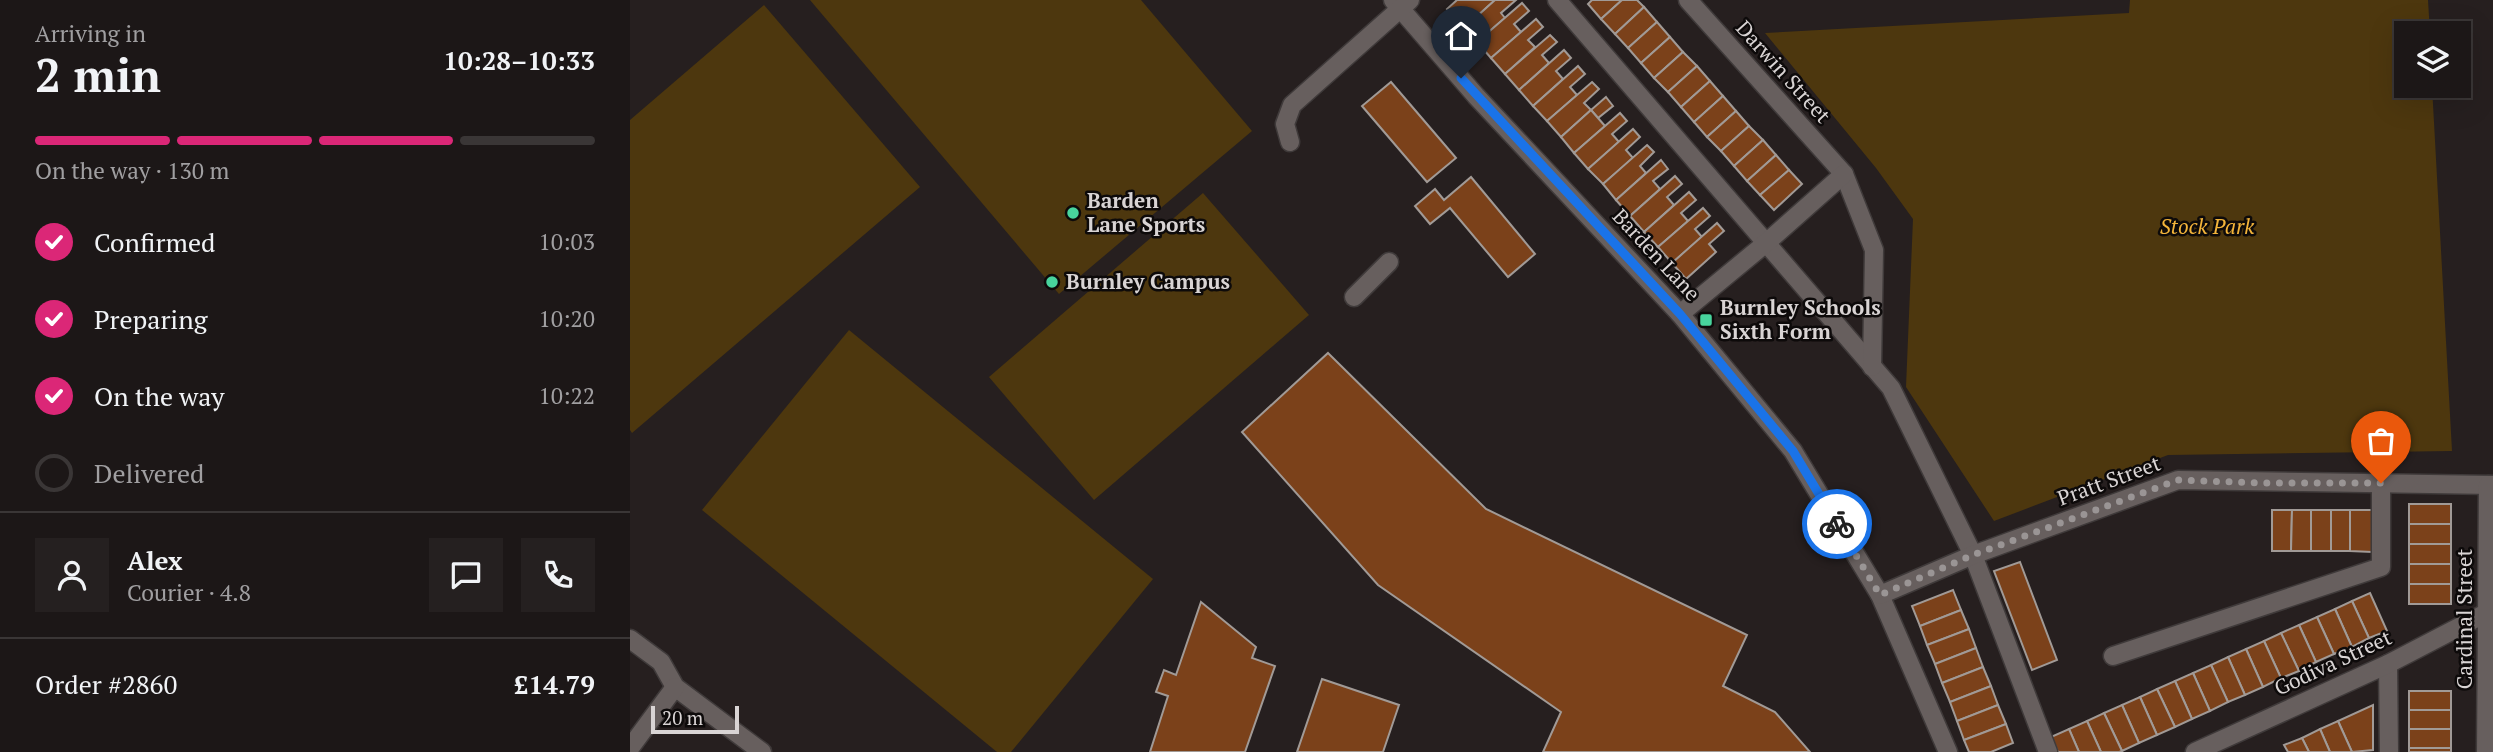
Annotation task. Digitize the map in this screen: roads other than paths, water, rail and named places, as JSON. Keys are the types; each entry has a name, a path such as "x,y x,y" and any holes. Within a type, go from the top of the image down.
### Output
{"street":[{"path":"1557,0 1891,388 1973,555 2048,752"},
{"name":"Darwin Street","path":"1688,0 1844,174"},
{"path":"1290,142 1285,124 1292,105 1401,3"},
{"name":"Barden Lane","path":"1401,3 1476,96 1680,314 1793,451 1880,595 1948,752"},
{"path":"1680,314 1844,174 1874,250 1872,367"},
{"path":"1354,297 1389,262"},
{"name":"Pratt Street","path":"1880,595 1973,555 2178,480 2491,485"},
{"path":"2113,656 2381,567 2381,483"},
{"name":"Cardinal Street","path":"2486,752 2490,698 2488,612 2491,485"},
{"name":"Godiva Street","path":"2195,752 2388,664 2488,612"},
{"path":"630,639 661,662 675,687 762,752"},
{"path":"2388,664 2389,752"},
{"path":"630,748 675,687"}],"place":[{"name":"Barden Lane Sports","path":"1073,213"},
{"name":"Burnley Campus","path":"1052,282"},
{"name":"Burnley Schools Sixth Form","path":"1706,320"}],"park label":[{"name":"Stock Park","path":"2207,227"}]}
